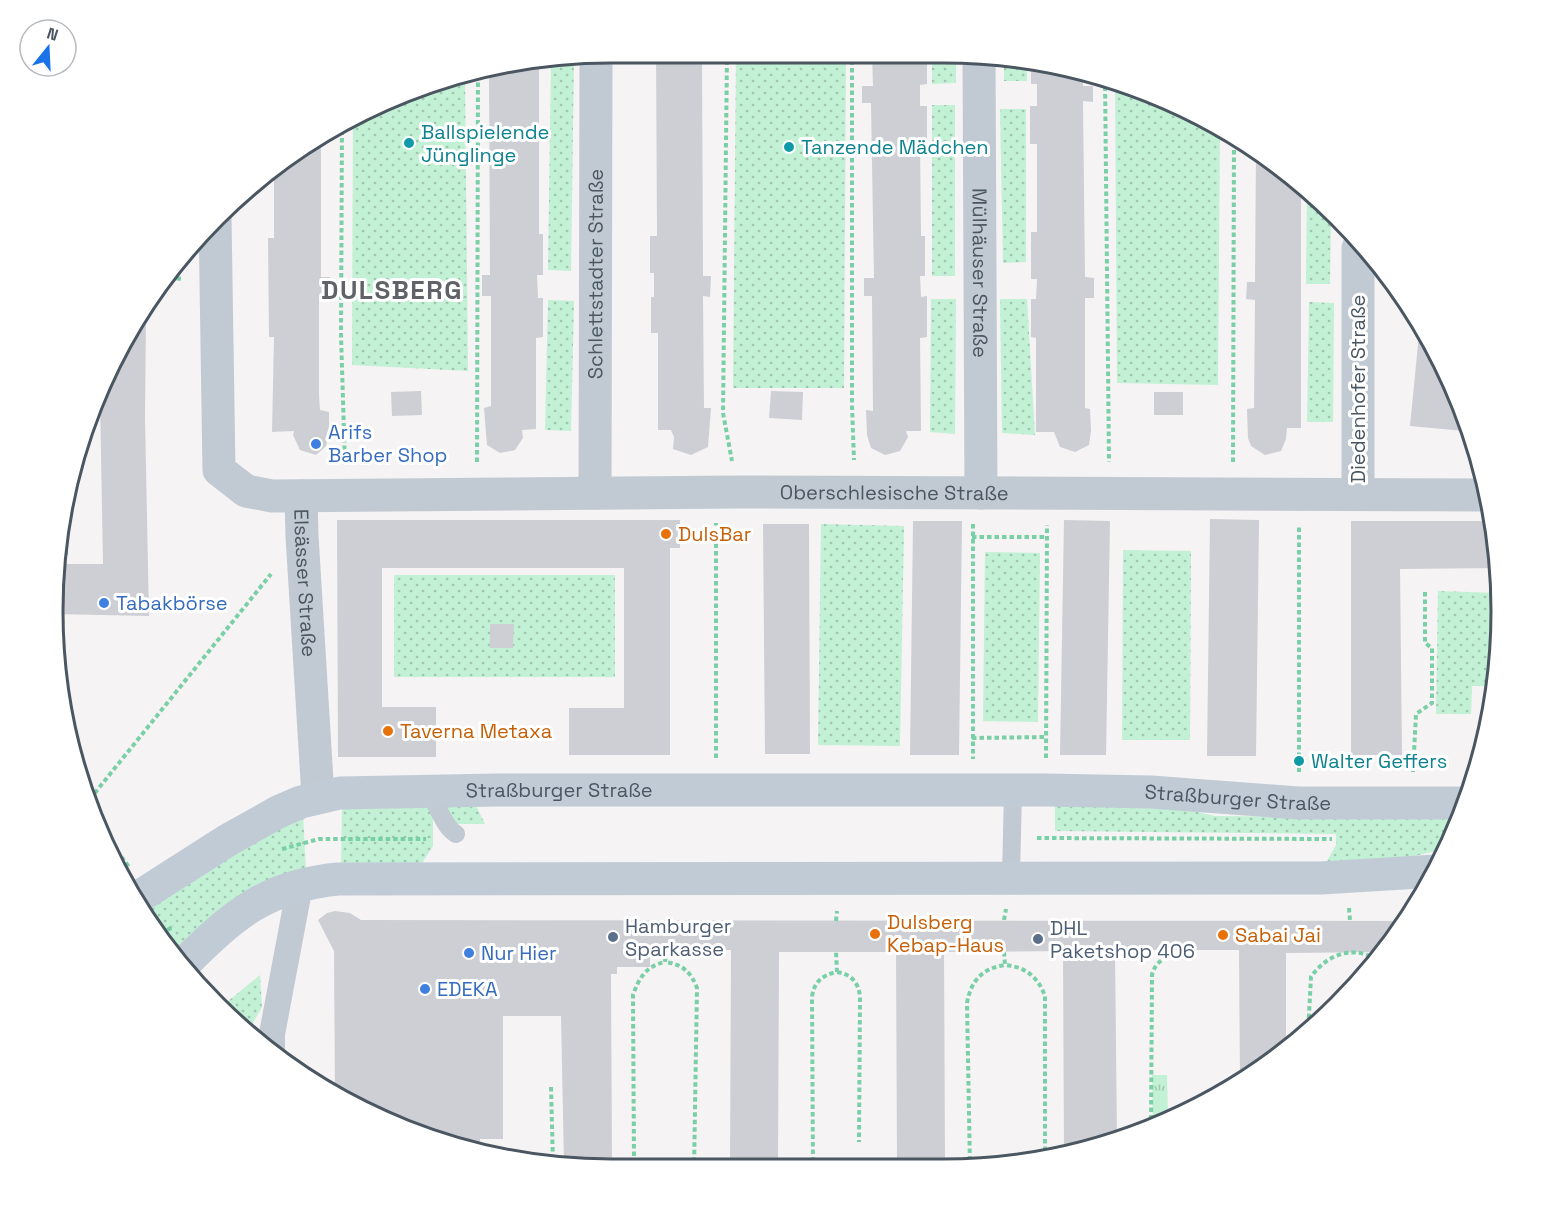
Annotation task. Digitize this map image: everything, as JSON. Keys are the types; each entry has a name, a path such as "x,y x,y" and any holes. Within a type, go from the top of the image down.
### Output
{"main road":[{"name":"Straßburger Straße","path":"142,895 278,812 318,797 340,793 1046,790 1151,792 1298,803 1456,803"},
{"path":"188,960 220,928 258,902 310,883 358,878 1321,878 1425,872"}],"street":[{"name":"Schlettstadter Straße","path":"595,493 596,63"},
{"name":"Mülhäuser Straße","path":"977,493 979,64"},
{"name":"Elsässer Straße","path":"215,233 219,470 246,491 272,496 301,496 318,797"},
{"name":"Diedenhofer Straße","path":"1358,254 1358,494"},
{"name":"Oberschlesische Straße","path":"301,496 727,492 1478,495"},
{"path":"272,1042 272,1034 310,883"}],"lane":[{"path":"1011,877 1013,790"},
{"path":"421,791 429,795 446,824 456,834"}],"path":[{"path":"717,790 727,492 723,413 727,63"},
{"path":"852,63 852,406 855,493"},
{"path":"476,493 478,80"},
{"path":"1105,88 1109,493"},
{"path":"342,134 341,335 345,494"},
{"path":"1233,495 1234,147"},
{"path":"1046,790 1047,492"},
{"path":"974,790 972,537 977,493"},
{"path":"1299,495 1299,755"},
{"path":"94,793 302,536"},
{"path":"972,537 1047,537"},
{"path":"1412,802 1416,714 1432,703 1432,648 1425,643 1425,591"},
{"path":"972,738 1046,737"},
{"path":"310,883 318,797"},
{"path":"1013,838 1332,839"},
{"path":"122,858 136,876 142,894"},
{"path":"665,962 666,950"},
{"path":"836,952 837,972"},
{"path":"1004,952 1005,964"},
{"path":"1309,1018 1311,977 1322,963 1334,956 1350,952 1369,956"},
{"path":"1151,1118 1152,975 1156,965 1162,959 1177,955"},
{"path":"633,1159 633,995 641,976 656,964 665,962 675,963 690,972 697,988 694,1159"},
{"path":"970,1158 967,1003 969,990 984,971 1005,964 1028,971 1037,979 1045,996 1045,1149"},
{"path":"813,1159 813,989 822,976 837,972 848,975 854,980 858,985 860,997 859,1142"},
{"path":"551,1086 553,1156"}],"green space":[{"path":"736,63 846,63 844,388 733,388"},
{"path":"932,63 956,63 956,83 932,84"},
{"path":"574,64 571,271 548,270 551,67"},
{"path":"1004,67 1027,70 1027,81 1004,81"},
{"path":"465,83 468,371 352,365 353,128 401,105"},
{"path":"1115,91 1153,105 1220,138 1218,385 1117,383"},
{"path":"932,105 955,105 955,276 932,276"},
{"path":"1000,109 1026,109 1026,262 1003,263"},
{"path":"1307,202 1331,225 1330,284 1306,284"},
{"path":"931,299 956,299 955,434 930,432"},
{"path":"1000,299 1027,299 1035,435 1002,433"},
{"path":"548,300 574,301 571,431 545,430"},
{"path":"1309,302 1334,303 1333,422 1307,422"},
{"path":"821,524 904,526 900,746 818,745"},
{"path":"1123,550 1191,551 1190,740 1122,740"},
{"path":"985,552 1040,553 1038,722 983,721"},
{"path":"394,575 615,575 615,677 394,677"},
{"path":"1438,591 1490,593 1490,647 1485,686 1472,686 1471,714 1436,714"},
{"path":"441,799 473,799 485,824 456,824"},
{"path":"1055,801 1150,801 1215,816 1450,818 1435,851 1415,856 1323,868 1336,845 1336,834 1055,831"},
{"path":"342,803 426,804 433,817 433,846 419,868 341,868"},
{"path":"303,814 306,870 181,951 149,906"},
{"path":"260,975 262,1007 252,1025 228,1001"},
{"path":"1152,1075 1167,1075 1168,1110 1153,1117"}],"building":[{"path":"656,63 702,63 703,276 711,276 710,297 703,296 704,408 711,408 708,447 691,455 673,449 674,437 671,430 658,430 658,333 651,333 654,273 650,273 650,236 657,236"},
{"path":"872,63 927,63 927,84 920,85 920,106 927,106 927,145 920,146 921,236 925,236 925,276 920,276 921,297 927,296 927,337 920,338 921,431 906,431 908,437 900,451 885,455 871,448 867,435 866,410 873,411 872,296 864,296 864,278 874,278 871,103 862,103 862,86 873,86"},
{"path":"539,68 539,234 543,234 543,275 537,275 538,298 543,298 543,337 536,338 536,429 522,430 523,438 515,450 500,453 487,445 484,408 491,406 491,296 482,296 482,275 490,275 489,77"},
{"path":"1031,71 1083,82 1083,86 1093,86 1093,102 1083,101 1085,277 1094,278 1094,298 1085,298 1085,408 1090,409 1091,431 1089,445 1075,452 1060,447 1054,432 1036,432 1036,338 1031,337 1031,299 1036,299 1037,279 1031,279 1031,232 1037,232 1037,144 1030,144 1030,106 1037,106 1037,84 1031,84"},
{"path":"321,146 321,277 330,277 330,298 319,298 319,395 320,410 329,412 329,434 326,446 316,455 300,450 293,435 294,431 272,432 274,337 269,337 268,238 274,238 274,179"},
{"path":"1256,161 1301,196 1301,428 1287,428 1286,439 1281,451 1265,455 1251,446 1248,438 1247,409 1254,408 1255,300 1246,299 1247,282 1255,282"},
{"path":"146,321 145,419 149,616 63,614 65,564 103,564 100,413 120,369"},
{"path":"1419,338 1449,401 1460,431 1410,426"},
{"path":"421,391 422,415 392,416 391,392"},
{"path":"771,391 803,392 802,420 769,418"},
{"path":"1154,392 1183,392 1183,415 1154,415"},
{"path":"1210,519 1259,520 1256,756 1207,756"},
{"path":"337,520 680,520 680,548 670,548 670,755 569,755 569,708 624,708 624,568 382,568 382,707 436,707 436,757 338,757"},
{"path":"1064,520 1110,521 1106,755 1060,755"},
{"path":"913,521 962,521 959,755 910,755"},
{"path":"1351,521 1483,521 1489,568 1400,569 1402,755 1351,755"},
{"path":"763,524 809,524 810,754 765,754"},
{"path":"490,624 514,624 513,648 490,648"},
{"path":"335,911 350,913 361,920 1395,921 1372,952 1286,953 1286,1038 1240,1071 1239,950 1115,950 1117,1131 1064,1145 1063,951 944,952 945,1159 897,1159 896,952 779,952 778,1159 730,1159 731,950 650,950 650,967 617,967 617,974 611,974 611,1159 564,1157 561,1016 503,1016 503,1139 480,1139 480,1143 435,1130 401,1117 335,1085 334,951 318,920 327,913"}],"place":[{"name":"Ballspielende Jünglinge","path":"409,143"},
{"name":"Tanzende Mädchen","path":"789,147"},
{"name":"Arifs Barber Shop","path":"316,444"},
{"name":"DulsBar","path":"666,534"},
{"name":"Tabakbörse","path":"104,603"},
{"name":"Taverna Metaxa","path":"388,731"},
{"name":"Walter Geffers","path":"1299,761"},
{"name":"Dulsberg Kebap-Haus","path":"875,934"},
{"name":"Sabai Jai","path":"1223,935"},
{"name":"Hamburger Sparkasse","path":"613,937"},
{"name":"DHL Paketshop 406","path":"1038,939"},
{"name":"Nur Hier","path":"469,953"},
{"name":"EDEKA","path":"425,989"}],"district":[{"name":"DULSBERG","path":"392,290"}]}
